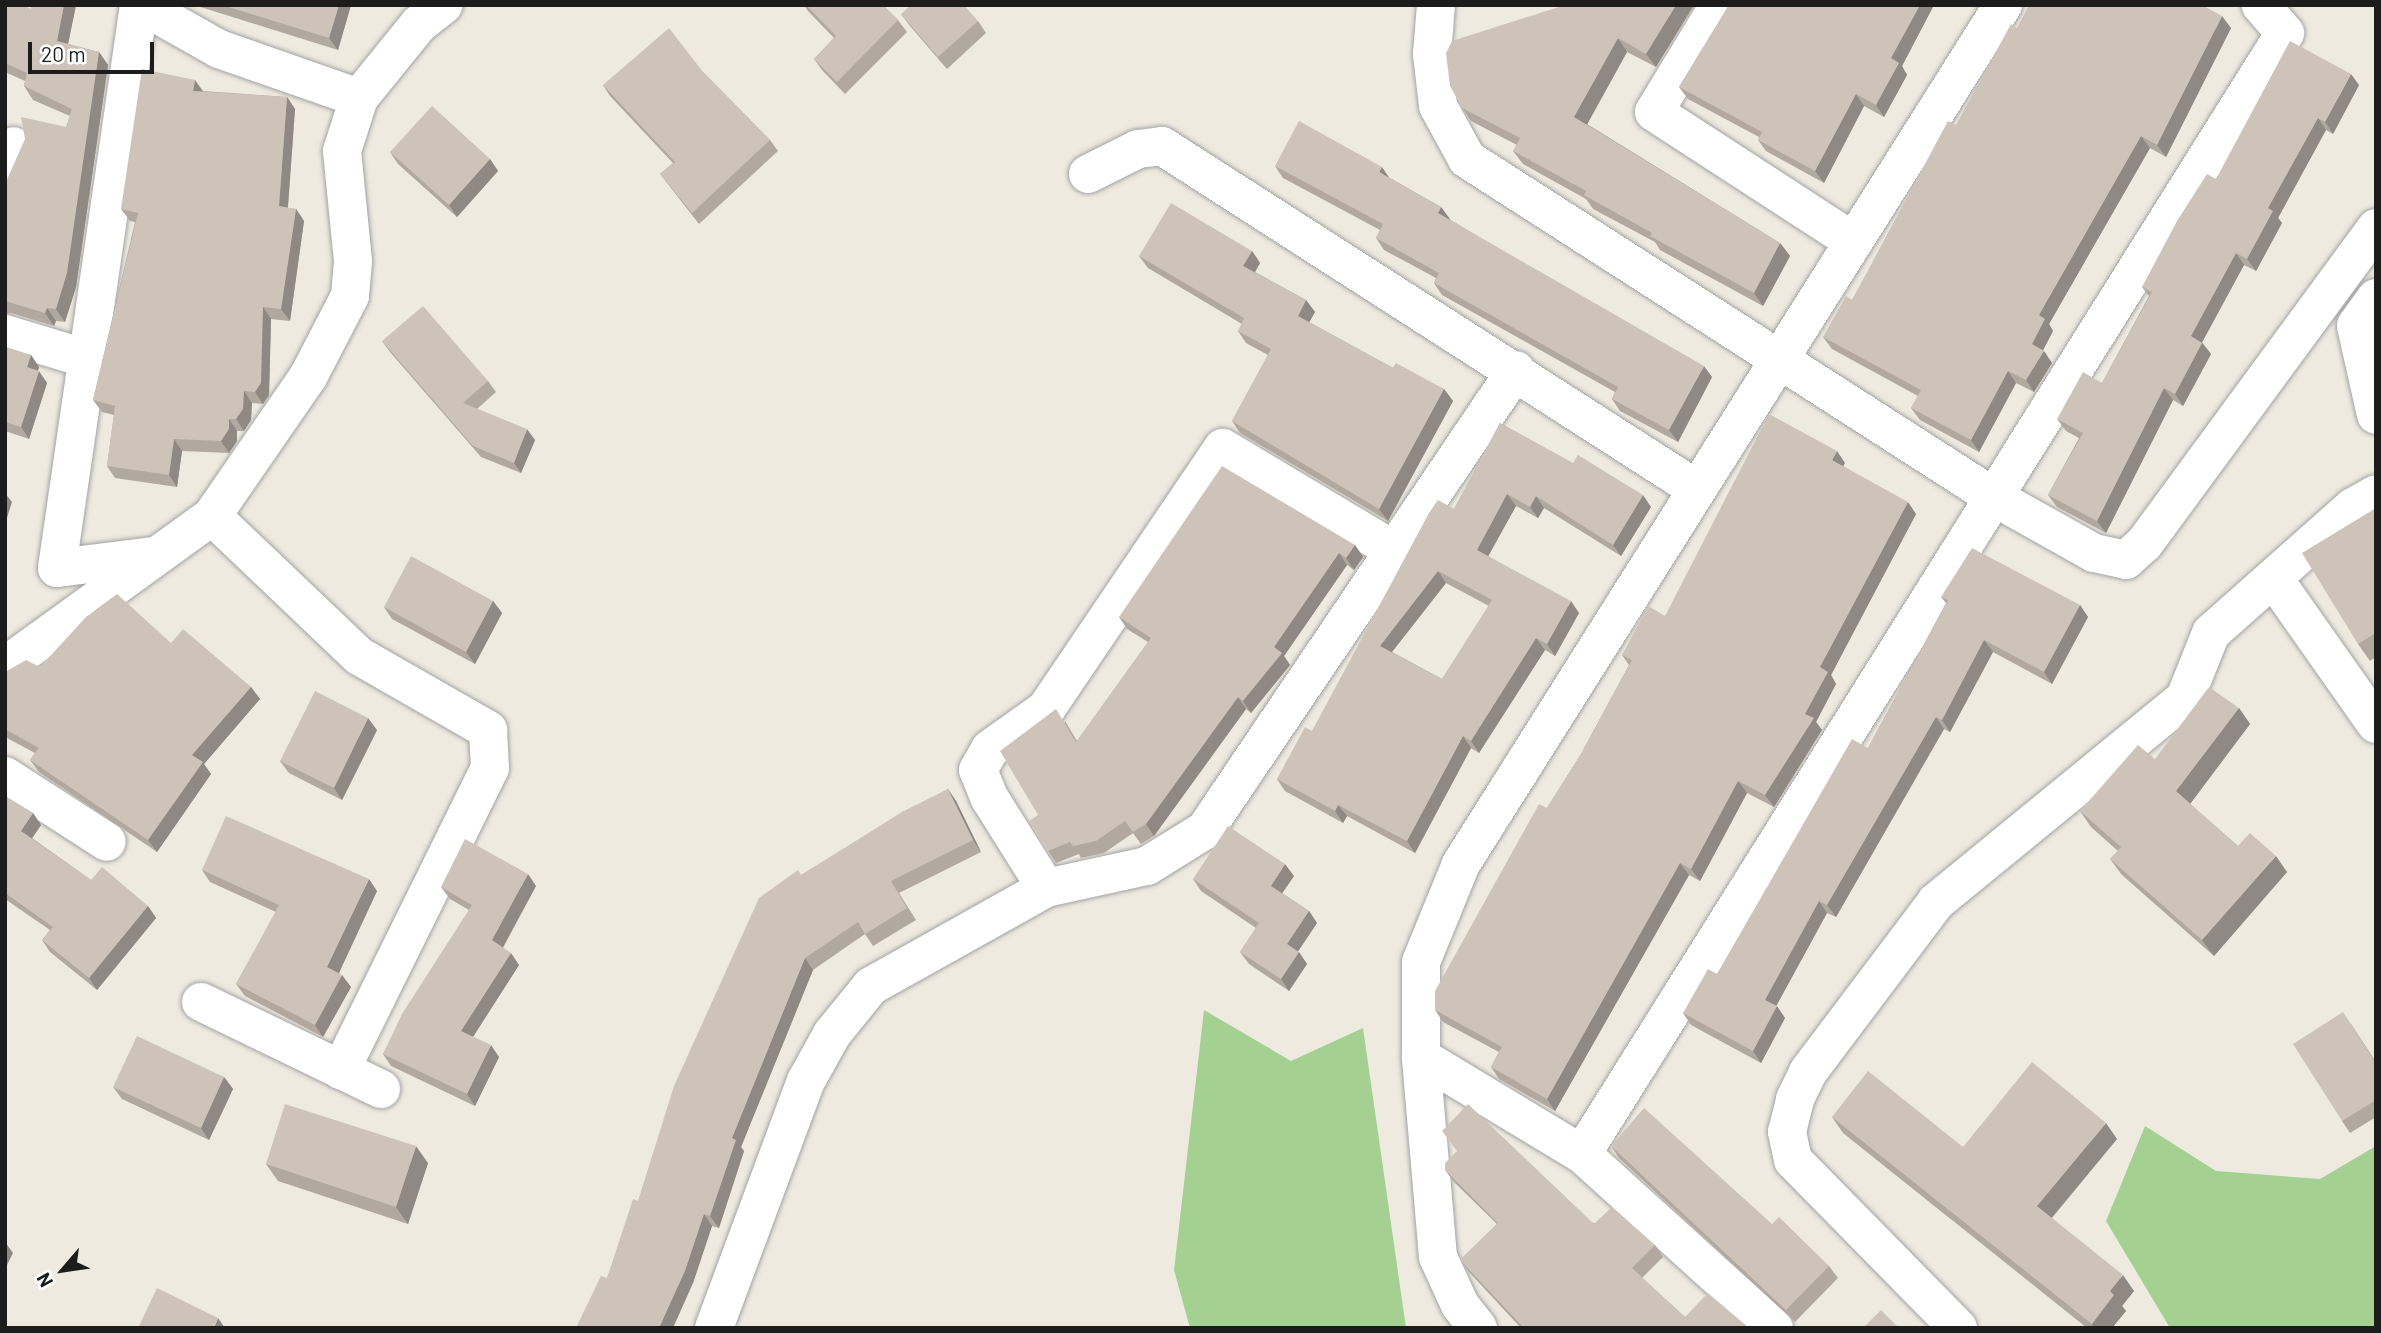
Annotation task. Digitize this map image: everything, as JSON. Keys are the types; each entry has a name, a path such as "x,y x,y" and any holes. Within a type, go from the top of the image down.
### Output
{"street":[{"path":"155,555 57,568 140,5 219,49 359,98"},
{"path":"5,666 115,589 155,555 212,516 308,377 350,296 354,261 342,151 359,98 385,61 443,5"},
{"path":"1436,5 1432,54 1438,106 1467,159 1992,496 2094,553 2126,561 2144,544 2376,228"},
{"path":"1719,5 1654,111 1853,241"},
{"path":"1478,1328 1460,1305 1438,1256 1421,1057 1421,962 1461,864 1695,488 1780,359 2003,5"},
{"path":"1582,1154 1992,496 2285,33 2261,5"},
{"path":"1088,174 1138,149 1162,146 1516,370 1695,488"},
{"path":"2376,298 2356,326 2376,415"},
{"path":"5,334 88,359"},
{"path":"714,1328 806,1081 832,1034 871,986 1046,888 1147,866 1205,830 1392,549 1516,370"},
{"path":"1046,888 989,797 978,770 990,749 1046,709 1223,448 1392,549"},
{"path":"1958,1328 1793,1160 1787,1132 1795,1099 1808,1072 1936,902 2185,698 2211,633 2353,507 2376,494"},
{"path":"212,516 359,656 488,730 490,768 341,1070"},
{"path":"2274,579 2376,723"},
{"path":"5,776 107,842"},
{"path":"201,1002 381,1089"},
{"path":"1421,1057 1582,1154 1773,1328"}],"green space":[{"path":"1204,1010 1291,1061 1363,1028 1406,1328 1190,1328 1174,1270"},
{"path":"2145,1126 2216,1171 2320,1179 2376,1146 2376,1328 2170,1328 2106,1221"}],"building":[{"path":"5,5 23,5 31,9 32,5 64,5 57,41 99,52 67,273 56,309 47,308 45,313 5,301 5,184 25,139 21,117 66,127 72,109 24,86 27,73 5,63"},
{"path":"222,5 339,5 329,38"},
{"path":"806,5 883,5 898,20 837,82 814,59 836,36"},
{"path":"911,5 964,5 978,21 938,57 901,14"},
{"path":"1565,5 1676,5 1646,54 1618,38 1574,117 1780,243 1754,293 1650,236 1652,233 1584,195 1586,191 1513,151 1520,138 1462,108 1450,86 1446,53 1452,41"},
{"path":"1729,5 1920,5 1891,58 1899,63 1876,105 1856,94 1815,171 1758,140 1762,132 1679,87"},
{"path":"2029,5 2202,5 2222,16 2157,145 2141,136 2039,315 2045,319 2032,344 2044,351 2026,380 2008,371 1971,440 1911,408 1921,390 1823,337 1846,296 1852,300 1948,121 1956,125 2011,24 2017,28"},
{"path":"669,28 703,72 770,140 692,213 660,174 675,162 603,85"},
{"path":"2290,41 2351,74 2325,122 2318,118 2268,208 2273,211 2247,259 2236,253 2191,336 2202,343 2175,394 2164,388 2097,521 2048,495 2083,433 2057,419 2083,372 2102,383 2152,292 2142,287 2177,221 2207,174 2216,179"},
{"path":"142,69 195,80 193,91 287,97 279,206 296,209 281,309 263,307 261,383 255,392 244,391 243,409 236,419 229,419 229,429 221,441 174,439 169,475 107,466 115,406 93,400 138,213 121,209"},
{"path":"432,106 490,159 449,205 390,152"},
{"path":"1299,121 1382,167 1379,172 1441,207 1438,213 1704,366 1669,430 1612,399 1618,387 1434,283 1439,273 1376,238 1383,224 1275,166"},
{"path":"1171,203 1252,251 1243,266 1306,300 1298,316 1393,368 1396,363 1444,389 1379,509 1232,421 1271,349 1238,331 1244,318 1139,256"},
{"path":"423,306 488,381 463,403 527,429 514,463 473,446 382,341"},
{"path":"5,347 31,355 27,367 39,371 21,427 5,422"},
{"path":"1769,414 1837,451 1832,460 1908,502 1820,667 1828,672 1805,714 1814,718 1765,795 1738,781 1691,869 1680,863 1547,1099 1491,1067 1502,1047 1435,1010 1435,991 1539,804 1547,808 1581,754 1632,660 1622,655 1648,606 1665,616"},
{"path":"1500,423 1573,463 1578,455 1643,495 1613,545 1536,496 1530,507 1507,494 1477,550 1571,601 1547,644 1536,638 1471,741 1463,736 1407,841 1338,805 1335,811 1277,779 1305,727 1312,731 1429,513 1438,500 1454,509","holes":["1438,571 1492,600 1442,679 1380,646"]},
{"path":"1222,466 1355,545 1346,558 1339,553 1274,647 1282,653 1243,701 1238,697 1146,824 1133,832 1125,821 1096,841 1073,846 1070,842 1048,851 1029,821 1038,815 1000,751 1056,709 1076,742 1151,638 1119,617"},
{"path":"2376,508 2376,633 2358,644 2302,553"},
{"path":"1972,548 2080,605 2044,672 1984,640 1942,720 1936,717 1827,905 1819,901 1765,1000 1777,1006 1753,1051 1683,1013 1708,969 1717,974 1852,739 1868,748 1948,600 1941,597"},
{"path":"411,556 493,601 466,652 384,607"},
{"path":"117,594 171,643 183,629 251,687 192,755 203,762 148,840 30,760 39,748 5,729 5,672 26,660 40,667 86,617"},
{"path":"2209,687 2239,708 2176,791 2238,846 2250,833 2276,856 2202,940 2110,859 2121,847 2080,811 2138,745 2155,759"},
{"path":"315,691 368,718 334,788 280,761"},
{"path":"948,789 973,840 891,881 907,908 865,934 858,922 805,958 732,1138 736,1140 710,1216 704,1214 685,1271 659,1328 576,1328 601,1276 607,1278 633,1199 638,1201 674,1086 759,898 798,870 801,875 902,812"},
{"path":"5,796 33,813 21,831 91,880 102,867 148,906 89,978 42,940 53,927 5,893"},
{"path":"226,816 369,879 327,967 342,975 315,1025 236,984 279,905 202,870"},
{"path":"1228,826 1285,864 1271,886 1309,911 1287,944 1299,952 1281,979 1240,952 1259,923 1193,879"},
{"path":"465,839 528,874 492,940 511,953 461,1031 491,1045 467,1094 383,1054 402,1014 472,905 441,887"},
{"path":"2343,1012 2376,1063 2376,1100 2342,1121 2293,1044"},
{"path":"137,1036 224,1077 201,1128 113,1087"},
{"path":"2032,1062 2106,1123 2037,1206 2123,1275 2110,1291 2114,1295 2092,1324 1832,1117 1868,1071 1963,1147"},
{"path":"285,1104 416,1146 396,1207 266,1164"},
{"path":"1468,1104 1594,1224 1612,1207 1655,1245 1632,1268 1685,1317 1708,1293 1749,1328 1524,1328 1460,1260 1498,1223 1445,1170 1445,1163 1457,1151 1442,1131"},
{"path":"1644,1108 1772,1224 1779,1217 1829,1266 1786,1310 1611,1146"},
{"path":"157,1288 218,1318 214,1328 138,1328"},
{"path":"1881,1310 1899,1328 1863,1328"}]}
